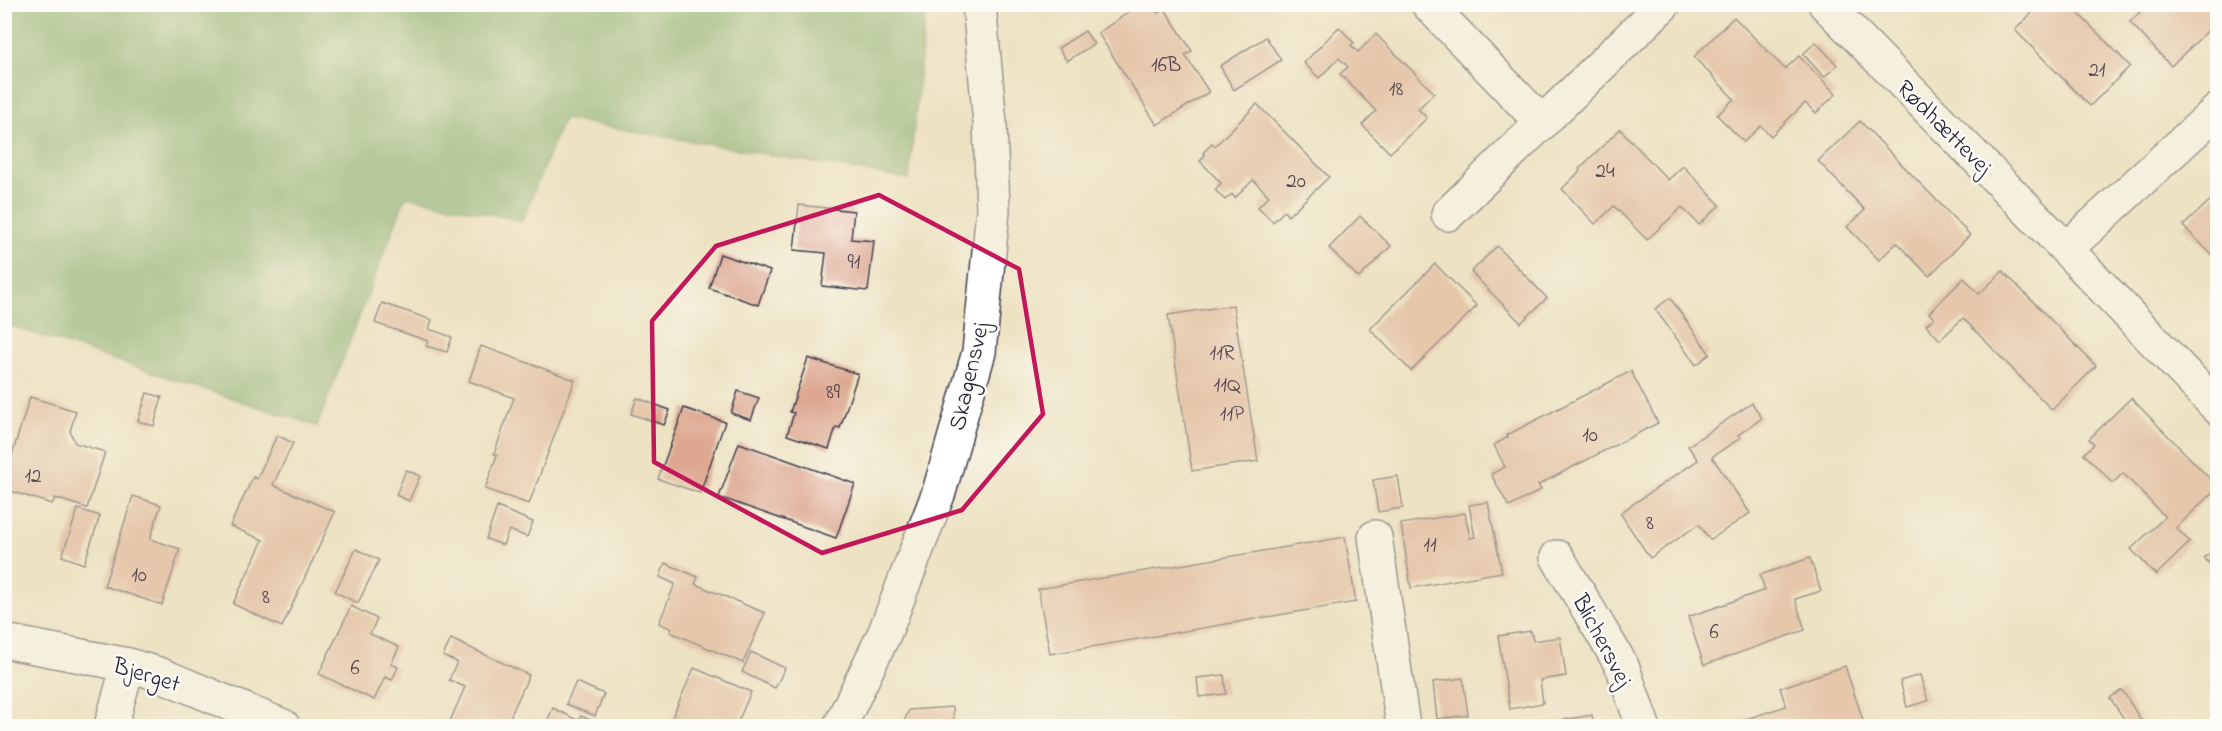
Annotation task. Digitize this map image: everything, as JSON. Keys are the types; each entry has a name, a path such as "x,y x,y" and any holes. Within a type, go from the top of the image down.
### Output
{"street":[{"name":"Skagensvej","path":"840,726 885,632 939,492 979,352 993,211 990,123 979,4"},
{"path":"1428,4 1542,123"},
{"path":"1448,214 1664,4"},
{"name":"Rødhættevej","path":"1825,4 2066,249 2217,408"},
{"path":"2066,249 2217,110"},
{"path":"1375,537 1403,726"},
{"name":"Blichersvej","path":"1557,557 1622,666 1642,726"},
{"name":"Bjerget","path":"4,641 128,665 159,674 283,726"},
{"path":"111,726 128,665"}],"highlighted area":[{"path":"879,195 1019,269 1043,414 962,510 822,553 654,462 652,321 716,246"}],"green space":[{"path":"353,4 926,5 909,179 563,119 522,221 406,196 317,426 5,324 5,5 299,5 304,11"}],"building":[{"path":"1141,4 1152,4 1158,13 1165,9 1192,51 1185,55 1209,92 1157,125 1098,33"},
{"path":"2041,4 2081,4 2075,10 2130,66 2090,106 2015,30"},
{"path":"2148,4 2218,4 2218,21 2171,66 2130,22"},
{"path":"1734,17 1785,69 1799,56 1836,94 1816,113 1805,103 1771,136 1761,126 1744,142 1717,115 1734,99 1694,57"},
{"path":"1339,27 1354,43 1351,45 1358,52 1376,34 1434,93 1418,109 1427,118 1390,153 1362,125 1376,111 1340,74 1348,67 1339,58 1319,78 1304,63"},
{"path":"1085,31 1094,44 1067,61 1058,48"},
{"path":"1266,37 1281,60 1234,90 1220,66"},
{"path":"1816,42 1837,65 1824,77 1803,54"},
{"path":"1257,104 1329,177 1288,216 1284,211 1273,222 1258,207 1269,196 1253,180 1235,198 1232,194 1225,200 1215,190 1221,183 1200,161 1205,155 1203,153 1212,143 1215,146"},
{"path":"1860,121 1970,235 1929,276 1897,243 1879,260 1847,227 1865,210 1818,161"},
{"path":"1620,129 1668,180 1683,166 1720,205 1699,225 1682,207 1647,240 1614,206 1595,224 1562,189"},
{"path":"2218,193 2218,261 2183,226"},
{"path":"799,205 854,211 851,239 874,241 868,291 822,286 826,253 794,250"},
{"path":"1360,216 1391,246 1359,278 1329,248"},
{"path":"1497,246 1547,298 1521,323 1471,272"},
{"path":"720,254 770,271 758,305 709,288"},
{"path":"1435,264 1477,306 1411,371 1370,329"},
{"path":"2003,271 2096,366 2052,410 1963,318 1940,340 1926,325 1934,318 1929,313 1964,278 1979,294"},
{"path":"1670,298 1710,354 1696,365 1655,309"},
{"path":"382,303 432,320 429,329 452,337 447,352 426,346 428,341 375,323"},
{"path":"1233,305 1258,461 1192,471 1168,315"},
{"path":"481,346 575,380 529,504 485,489 497,455 494,454 514,398 469,381"},
{"path":"808,358 858,374 840,428 836,427 829,449 787,435 794,413 790,412"},
{"path":"1631,371 1658,423 1538,485 1541,490 1509,507 1491,474 1505,467 1494,445 1508,437 1507,435"},
{"path":"738,391 759,398 751,420 731,413"},
{"path":"147,393 162,397 154,426 138,421"},
{"path":"30,397 76,411 70,431 75,443 105,452 87,508 55,498 52,504 4,489 4,480"},
{"path":"637,398 670,410 664,425 631,414"},
{"path":"2131,398 2218,487 2176,528 2190,542 2156,575 2131,549 2165,517 2123,473 2113,483 2084,454 2094,444 2089,439"},
{"path":"1752,403 1762,418 1738,435 1740,438 1712,457 1750,513 1710,540 1699,524 1650,558 1620,513 1698,460 1688,446"},
{"path":"684,408 725,422 700,493 658,479"},
{"path":"277,435 293,443 273,485 335,512 282,627 233,604 263,540 230,526 253,477 257,479"},
{"path":"739,443 855,484 836,538 719,497"},
{"path":"406,470 420,476 409,501 396,495"},
{"path":"1398,476 1403,508 1378,512 1373,480"},
{"path":"133,496 161,505 150,539 180,549 162,605 104,586"},
{"path":"1488,502 1502,572 1411,588 1401,524 1465,513 1470,538 1475,537 1469,505"},
{"path":"497,507 533,522 527,537 509,530 503,545 486,539"},
{"path":"78,509 100,516 84,564 62,556"},
{"path":"1345,537 1356,602 1050,654 1038,589"},
{"path":"2218,546 2218,572 2204,558"},
{"path":"356,549 379,560 358,603 335,592"},
{"path":"1810,558 1821,591 1795,599 1805,630 1704,665 1688,617 1765,590 1760,575"},
{"path":"665,563 698,577 695,584 765,613 743,663 670,632 672,629 659,623 675,584 660,577"},
{"path":"351,606 377,619 370,634 399,647 391,664 398,667 392,680 385,677 374,700 319,674"},
{"path":"1531,631 1533,641 1560,637 1566,676 1540,680 1543,703 1510,709 1498,636"},
{"path":"451,639 529,675 506,726 463,726 450,721 465,687 449,680 457,662 443,656"},
{"path":"751,652 785,668 775,688 742,672"},
{"path":"1845,666 1865,726 1725,726 1786,706 1780,688"},
{"path":"694,668 751,692 736,726 685,726 671,720"},
{"path":"1224,675 1226,694 1199,697 1197,678"},
{"path":"1920,675 1928,701 1907,707 1900,681"},
{"path":"1463,678 1468,715 1437,719 1433,682"},
{"path":"576,682 604,694 595,716 566,704"},
{"path":"2122,690 2141,720 2131,726 2110,698"},
{"path":"953,707 954,726 902,726 909,710"},
{"path":"553,708 577,720 574,726 545,726"},
{"path":"1592,715 1594,726 1534,726 1534,725"},
{"path":"581,716 603,726 576,726"},
{"path":"4,719 27,726 4,726"}]}
